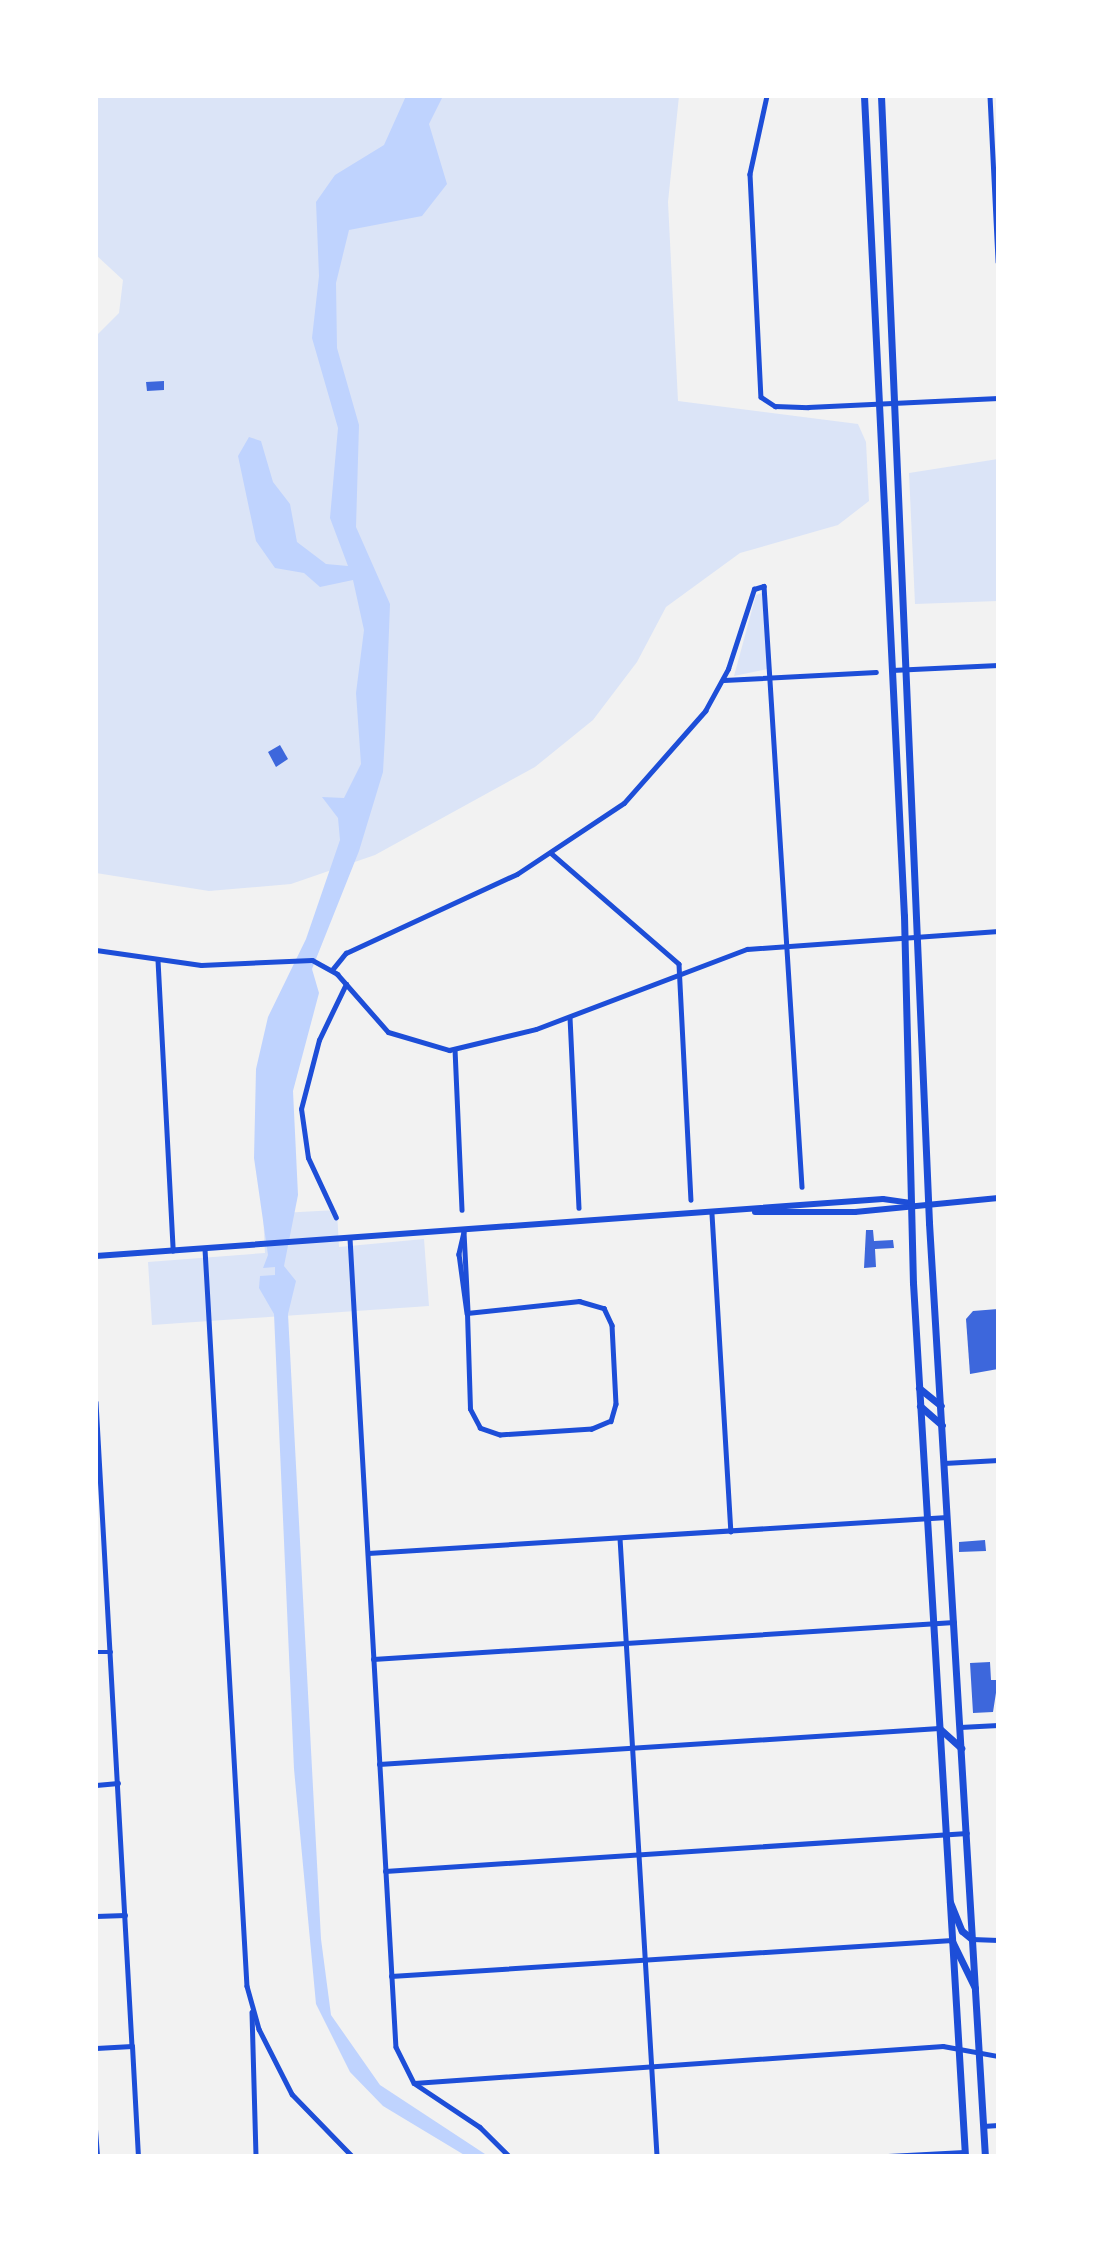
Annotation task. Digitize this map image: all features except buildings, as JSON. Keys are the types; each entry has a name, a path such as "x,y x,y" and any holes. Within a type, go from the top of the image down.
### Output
{"main road":[{"path":"864,96 905,936 911,1203 919,1388 964,2154"},
{"path":"881,96 921,935 929,1202 985,2156"},
{"path":"755,1212 817,1204 911,1203 998,1198"},
{"path":"96,1256 712,1214 824,1213 911,1203"},
{"path":"817,1204 824,1213"},
{"path":"919,1388 941,1406"},
{"path":"920,1406 942,1425"},
{"path":"939,1728 961,1748"},
{"path":"949,1902 962,1931 972,1939"},
{"path":"952,1940 975,1988"}],"street":[{"path":"767,96 750,174 760,395 780,407 880,406 998,398"},
{"path":"990,96 998,262"},
{"path":"332,970 346,953 484,892 551,853 646,782 693,728 723,680 761,585 769,599 802,1186"},
{"path":"892,670 998,665"},
{"path":"723,680 876,671"},
{"path":"551,853 667,951 680,970 691,1200"},
{"path":"96,950 158,960 220,965 295,958 318,962 332,970 388,1032 455,1049 570,1017 680,970 738,951 787,944 998,931"},
{"path":"158,960 173,1251"},
{"path":"336,1218 308,1158 301,1109 319,1040 346,985"},
{"path":"570,1017 579,1208"},
{"path":"455,1049 461,1210"},
{"path":"712,1214 731,1531"},
{"path":"464,1232 459,1254 467,1313"},
{"path":"464,1232 470,1409 480,1428 500,1435 592,1429 611,1421 614,1336 604,1308 579,1301 467,1313"},
{"path":"350,1238 397,2054 414,2082 480,2127 509,2156"},
{"path":"205,1249 253,2011 256,2156"},
{"path":"96,1402 99,1520 111,1652 138,2156"},
{"path":"944,1463 998,1460"},
{"path":"368,1553 948,1517"},
{"path":"620,1538 657,2156"},
{"path":"373,1659 954,1622"},
{"path":"96,1653 111,1652"},
{"path":"960,1727 998,1725"},
{"path":"379,1764 939,1728"},
{"path":"96,1784 118,1783"},
{"path":"385,1871 967,1833"},
{"path":"96,1916 125,1914"},
{"path":"972,1939 998,1940"},
{"path":"391,1976 952,1940"},
{"path":"253,2011 292,2094 352,2156"},
{"path":"96,2048 132,2046"},
{"path":"414,2082 652,2065 958,2048 998,2056"},
{"path":"984,2126 998,2125"},
{"path":"888,2156 964,2154"}],"lane":[{"path":"96,2116 99,2156"}],"shaded area":[{"path":"96,96 679,96 668,202 678,401 858,424 866,442 869,501 838,525 740,553 666,607 637,662 593,720 535,767 375,855 291,884 209,891 96,873 96,336 119,313 123,280 96,255"},
{"path":"998,459 998,601 915,604 909,473"},
{"path":"762,593 768,669 734,676 756,595"},
{"path":"337,1210 339,1247 424,1239 429,1306 152,1325 148,1262 265,1253 263,1214"}],"water":[{"path":"406,96 443,96 429,124 447,184 422,216 349,230 336,283 337,348 359,425 356,527 390,604 385,736 383,772 359,851 312,969 319,993 293,1091 298,1195 284,1266 296,1281 288,1314 321,1939 331,2015 380,2085 488,2156 466,2156 383,2106 350,2072 316,2004 294,1769 274,1314 259,1288 260,1276 275,1275 275,1267 263,1268 268,1255 254,1158 256,1069 268,1017 306,939 340,840 338,818 322,797 344,798 361,764 356,693 364,630 353,580 320,587 304,573 275,568 256,541 238,456 249,437 261,441 273,482 290,504 297,542 326,564 348,566 330,518 338,428 312,338 319,276 316,202 335,175 384,145"}]}
